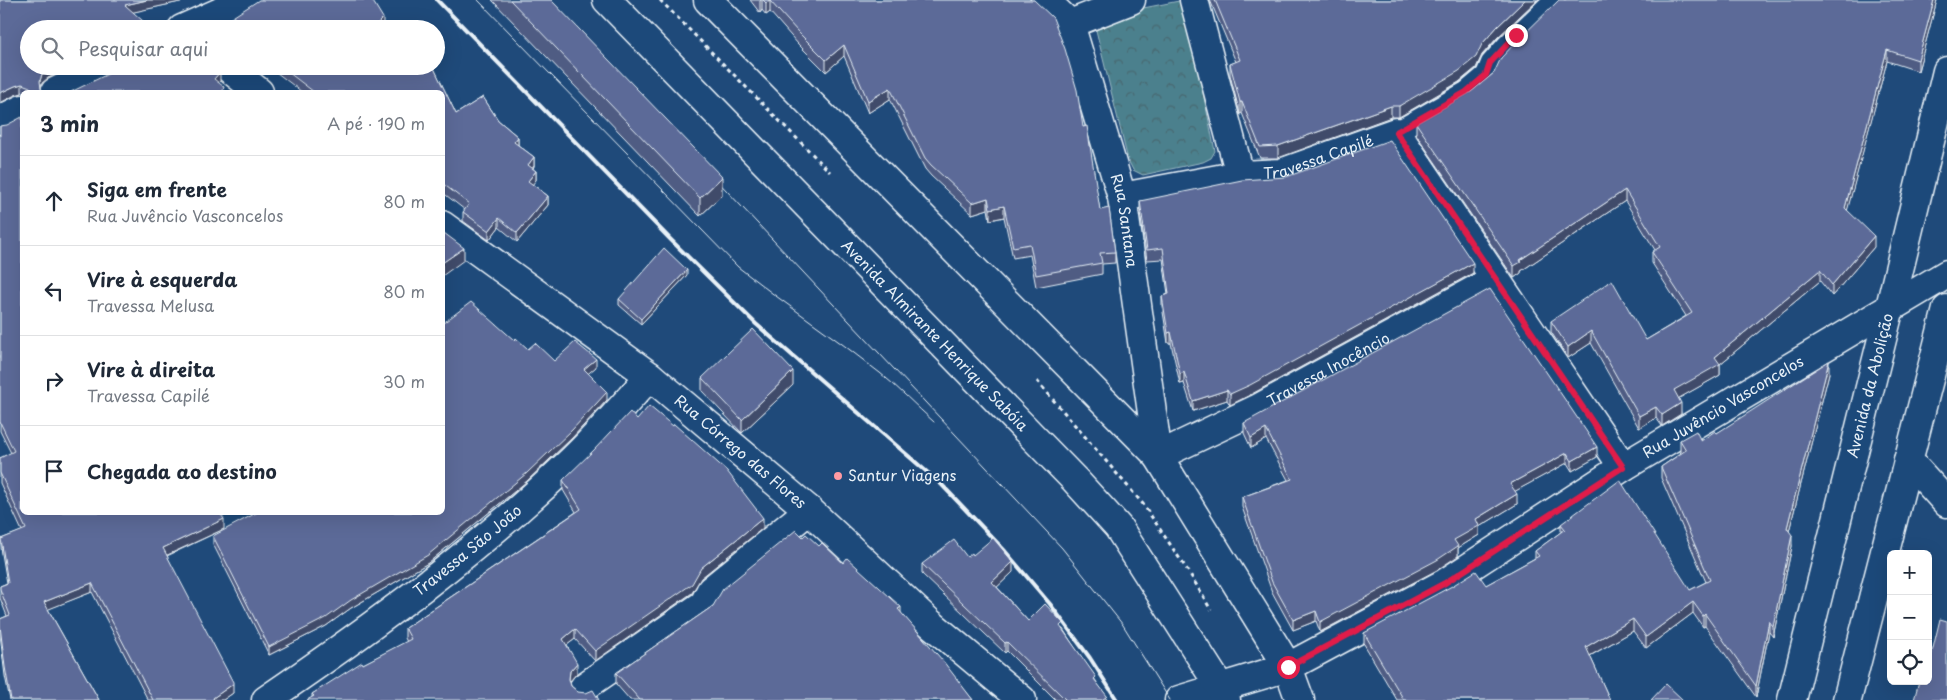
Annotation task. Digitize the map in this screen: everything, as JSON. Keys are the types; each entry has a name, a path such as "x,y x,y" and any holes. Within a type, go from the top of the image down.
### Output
{"main road":[{"path":"202,20 248,0"},
{"name":"Avenida Almirante Henrique Sabóia","path":"607,0 1055,459 1118,527 1223,694"},
{"path":"708,0 1158,456 1288,667 1300,700"},
{"name":"Rua Santana","path":"1045,0 1070,24 1122,197 1158,456"},
{"path":"1070,24 1131,0"},
{"path":"1194,0 1240,175"},
{"name":"Avenida da Abolição","path":"1792,700 1947,71"},
{"path":"59,90 89,75"},
{"path":"237,75 256,90"},
{"path":"0,120 20,110"},
{"path":"1396,132 1623,467"},
{"name":"Travessa Capilé","path":"1122,197 1240,175 1281,173 1396,132"},
{"name":"Rua Córrego das Flores","path":"445,227 650,376 809,510 931,624 1022,700"},
{"name":"Rua Juvêncio Vasconcelos","path":"1179,700 1223,694 1288,667 1445,583 1623,467 1947,274"},
{"name":"Travessa Inocêncio","path":"1158,456 1258,409 1495,279"},
{"path":"1847,700 1947,309"},
{"name":"Travessa São João","path":"266,700 355,639 438,575 512,514 573,459 650,376"},
{"path":"1908,460 1947,503"},
{"path":"584,687 704,604 710,590 809,510"}],"lane":[{"name":"Travessa Capilé","path":"1396,132 1466,92 1486,75 1490,63 1506,46 1554,0"}],"green space":[{"path":"1184,0 1215,151 1211,158 1203,162 1143,175 1133,170 1128,160 1093,18"}],"building":[{"path":"0,0 147,0 125,5 142,20 20,20 20,75 42,75 40,81 42,90 33,90 22,84 0,93"},
{"path":"259,0 372,0 383,18 381,20 228,20"},
{"path":"510,0 551,0 722,177 700,198"},
{"path":"763,0 1034,0 1053,18 1065,49 1077,90 1083,127 1087,126 1100,210 1109,208 1115,252 1100,253 1102,263 1036,275 1030,244 1013,247 1004,206 990,209 988,198 972,203 931,165 925,158 890,88 868,101 844,45 826,60 770,1 766,3"},
{"path":"1215,0 1525,0 1482,44 1476,57 1459,71 1399,106 1391,106 1278,146 1260,147 1242,102 1240,102 1230,64 1240,60"},
{"path":"1559,0 1934,0 1918,60 1887,50 1845,208 1874,236 1832,285 1820,270 1715,357 1720,364 1674,390 1681,403 1662,415 1656,407 1639,416 1591,331 1568,347 1551,321 1612,280 1646,340 1692,313 1652,252 1660,247 1625,190 1520,260 1521,262 1514,266 1416,123 1472,91 1494,73 1501,58"},
{"path":"106,75 217,75 214,79 224,87 223,90 75,90"},
{"path":"292,75 437,75 444,90 311,90"},
{"path":"445,91 456,114 483,97 498,120 518,137 514,142 534,157 528,165 536,171 528,181 548,196 517,233 499,218 489,231 463,212 469,204 445,185"},
{"path":"20,118 20,515 221,515 224,519 163,548 233,682 233,684 213,698 214,700 153,700 92,583 44,602 99,700 11,700 0,626 0,619 10,615 0,589 0,586 8,583 1,539 26,529 0,473 0,458 14,451 0,422 0,126 7,125"},
{"path":"1390,140 1473,263 1250,385 1230,394 1227,390 1193,401 1184,372 1180,374 1171,332 1168,333 1162,296 1169,294 1163,248 1147,250 1140,201 1242,180 1286,177"},
{"path":"445,234 464,248 445,261"},
{"path":"664,248 687,270 641,319 619,299"},
{"path":"1490,289 1597,447 1572,461 1567,453 1510,484 1517,494 1476,519 1479,526 1454,540 1458,546 1437,560 1320,622 1316,611 1293,620 1272,582 1242,497 1292,479 1266,429 1251,438 1244,423"},
{"path":"471,302 514,340 516,338 528,349 535,343 554,361 575,342 596,359 584,369 607,392 572,430 527,473 428,555 351,600 326,618 269,647 213,536 252,515 445,515 445,322"},
{"path":"753,329 793,371 742,420 702,378"},
{"path":"1829,361 1787,528 1792,535 1773,626 1769,621 1756,686 1705,614 1703,616 1693,602 1646,637 1633,619 1586,647 1610,700 1404,700 1364,633 1476,571 1486,585 1539,556 1535,551 1565,529 1561,524 1620,480 1690,590 1710,580 1661,467 1686,450 1680,440 1696,431 1701,441 1715,431 1717,433"},
{"path":"649,406 673,426 674,424 727,471 763,518 701,568 692,584 595,651 575,629 563,639 577,663 570,671 569,679 571,686 578,692 586,693 593,690 599,700 307,700 314,696 312,694 362,662 363,664 411,639 405,628 581,509 563,480 630,412 637,420"},
{"path":"796,530 803,537 806,534 819,546 822,543 843,563 847,558 901,607 898,609 943,661 973,700 640,700 616,673 713,606 723,589"},
{"path":"993,538 1013,562 992,582 1028,621 1045,604 1063,623 1060,626 1107,696 1102,700 1066,700 1007,642 1005,643 922,564 954,540 967,557 972,553 973,555"},
{"path":"1940,619 1947,621 1947,700 1914,700 1918,685 1932,685 1932,652"},
{"path":"1666,684 1683,700 1651,700"}],"tram line":[{"path":"478,0 738,267 880,373 934,422"},
{"path":"712,175 1062,548 1123,625 1170,700"}],"railway":[{"path":"437,0 671,240 756,324 942,485 1005,551 1050,604 1090,658 1117,700"}],"place":[{"name":"Santur Viagens","path":"838,476"}],"route":[{"path":"1288,667 1445,583 1623,467 1396,132 1466,92 1486,75 1490,63 1516,35"}]}
